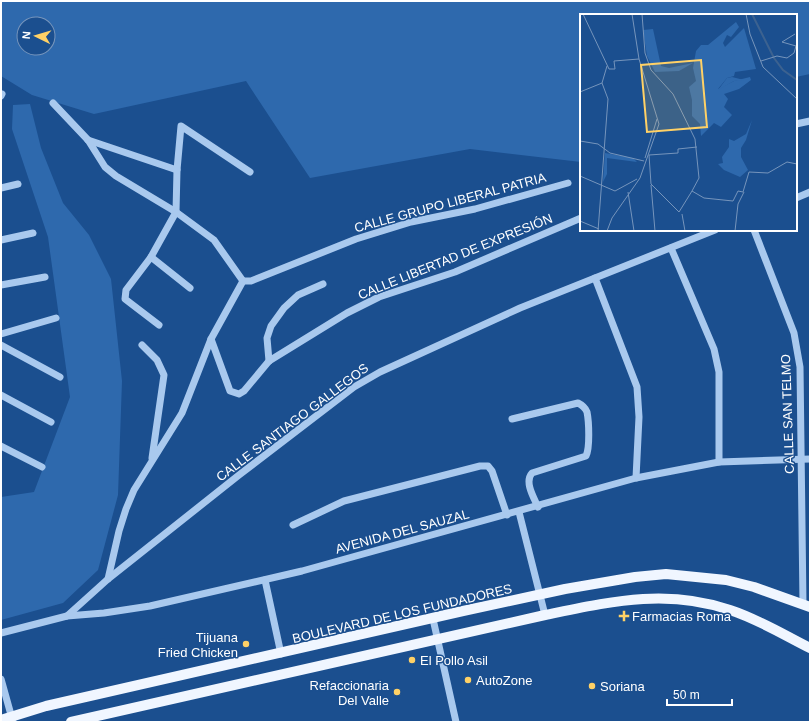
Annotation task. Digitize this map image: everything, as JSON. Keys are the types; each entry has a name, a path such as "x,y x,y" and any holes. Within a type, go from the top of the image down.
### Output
{"main road":[{"name":"BOULEVARD DE LOS FUNDADORES","path":"1,720 12,719 46,706 539,595 635,576 666,574 726,580 754,587 807,606"},
{"path":"71,722 545,615 630,600 675,598 702,602 731,610 810,648"}],"street":[{"path":"53,103 88,140 96,156 116,176 176,212 214,240 243,281 211,339 186,404 134,490 126,509 108,579"},
{"path":"797,124 810,121"},
{"path":"159,324 125,298 125,294 126,290 151,257 176,212 177,170 181,126 250,172"},
{"path":"88,140 177,170"},
{"name":"CALLE GRUPO LIBERAL PATRIA","path":"243,281 251,281 356,238 411,222 475,209 568,183"},
{"path":"1,188 18,184"},
{"path":"797,198 810,192"},
{"name":"CALLE LIBERTAD DE EXPRESIÓN","path":"211,339 230,392 235,394 244,391 269,361 347,313 379,297 455,272 580,218"},
{"name":"CALLE SANTIAGO GALLEGOS","path":"67,616 108,579 238,475 354,387 416,354 520,308 714,231"},
{"name":"CALLE SAN TELMO","path":"754,231 794,332 800,367 802,542 807,606"},
{"path":"1,240 33,233"},
{"path":"671,248 714,349 717,360 719,372 719,462"},
{"path":"151,257 190,288"},
{"path":"1,285 45,277"},
{"path":"596,278 637,387 639,416 636,478"},
{"path":"269,361 267,338 271,326 284,308 298,295 323,284"},
{"path":"1,334 56,318"},
{"path":"1,345 60,377"},
{"path":"142,345 157,360 164,375 152,460"},
{"path":"1,394 51,422"},
{"path":"512,419 578,403 583,406 587,412 589,450 586,456 532,473 529,476 528,481 538,507"},
{"path":"1,446 42,467"},
{"name":"AVENIDA DEL SAUZAL","path":"1,633 67,616 104,613 150,606 265,580 538,507 636,478 719,462 810,459"},
{"path":"293,525 344,501 480,466 488,466 492,471 507,515"},
{"path":"519,512 545,615"},
{"path":"802,542 810,542"},
{"path":"265,580 281,654"},
{"path":"433,619 456,722"},
{"path":"1,679 12,719"}],"shaded area":[{"path":"1,1 810,1 810,74 797,77 797,14 580,14 580,162 470,149 310,178 246,81 94,114 32,95 1,76"},
{"path":"30,104 41,148 63,203 89,235 111,279 122,381 118,495 98,570 63,603 1,620 1,497 34,492 70,397 48,237 12,129 13,105"}],"place":[{"name":"Farmacias Roma","path":"624,616"},
{"name":"Tijuana Fried Chicken","path":"246,644"},
{"name":"El Pollo Asil","path":"412,660"},
{"name":"AutoZone","path":"468,680"},
{"name":"Soriana","path":"592,686"},
{"name":"Refaccionaria Del Valle","path":"397,692"}]}
